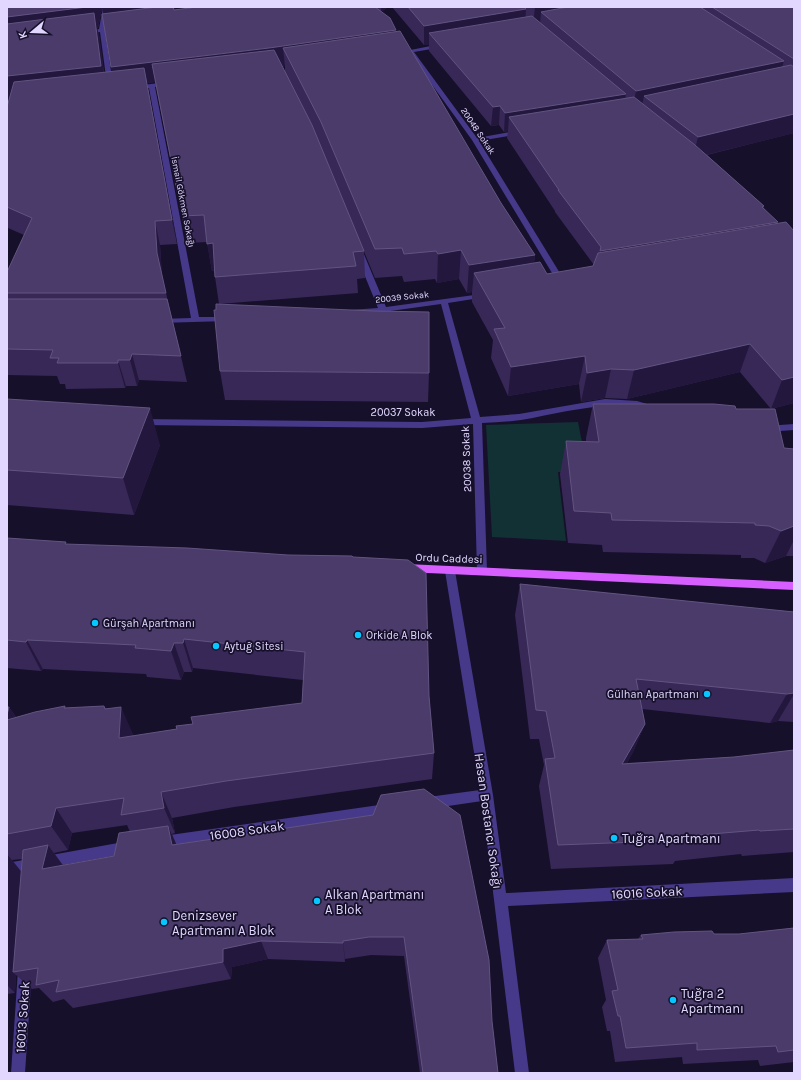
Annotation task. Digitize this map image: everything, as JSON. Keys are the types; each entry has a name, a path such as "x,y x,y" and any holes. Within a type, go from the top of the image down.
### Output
{"main road":[{"name":"Ordu Caddesi","path":"395,567 450,571 482,571 794,586"}],"street":[{"path":"106,7 102,30 111,90"},
{"path":"80,33 126,27"},
{"path":"395,53 449,45"},
{"name":"20048 Sokak","path":"405,46 475,140 562,283"},
{"path":"125,89 174,83"},
{"name":"İsmail Gökmen Sokağı","path":"152,86 196,320"},
{"path":"475,140 530,131"},
{"path":"356,244 383,310"},
{"name":"20039 Sokak","path":"344,312 383,310 491,294"},
{"name":"20038 Sokak","path":"444,302 476,422 482,571"},
{"path":"149,321 235,318"},
{"name":"20037 Sokak","path":"127,422 422,425 476,422 538,414 606,402 637,404 662,412"},
{"path":"755,430 794,427"},
{"name":"Hasan Bostancı Sokağı","path":"450,571 487,795 522,1073"},
{"path":"417,805 487,795"},
{"name":"16008 Sokak","path":"153,844 402,807"},
{"path":"7,869 138,846"},
{"path":"31,880 32,864"},
{"name":"16016 Sokak","path":"500,900 794,885"},
{"name":"16013 Sokak","path":"18,1073 26,957"}],"green space":[{"path":"578,422 588,472 558,472 566,541 492,537 486,425"}],"building":[{"path":"7,7 87,7 7,17"},
{"path":"157,7 173,7 174,10 197,7 375,7 390,18 396,30 269,48 111,67 102,14"},
{"path":"408,7 524,7 526,9 424,26"},
{"path":"568,7 700,7 784,61 636,91 541,12"},
{"path":"712,7 794,7 794,59"},
{"path":"94,13 101,66 7,76 7,24"},
{"path":"532,16 626,94 505,113 500,106 493,107 429,33"},
{"path":"400,31 501,203 535,255 469,265 461,250 438,254 436,251 404,254 402,248 375,249 321,122 283,48"},
{"path":"274,50 312,125 364,251 353,252 356,266 215,277 213,243 207,244 204,215 182,216 152,64"},
{"path":"791,65 794,67 794,114 698,137 644,96"},
{"path":"144,68 172,220 155,221 157,253 166,293 7,293 7,272 32,218 7,207 7,107 14,82"},
{"path":"634,97 695,145 764,206 762,207 778,222 600,251 601,247 558,190 509,117"},
{"path":"786,222 794,231 794,377 782,380 750,344 634,370 611,369 587,373 585,356 511,367 494,329 505,328 474,273 540,262 547,274 593,266 598,253"},
{"path":"7,299 167,299 181,356 132,354 130,360 118,360 118,363 57,363 59,358 50,358 53,350 7,349"},
{"path":"216,304 429,312 429,373 220,371 214,310 216,310"},
{"path":"7,399 150,408 123,478 7,470"},
{"path":"593,404 714,404 735,406 736,409 775,409 784,448 794,449 794,526 781,531 769,526 755,525 755,523 612,520 611,513 574,511 566,441 599,442"},
{"path":"7,538 66,542 65,544 187,548 288,555 352,556 408,560 426,573 429,696 434,753 226,781 161,792 164,808 121,815 124,798 56,808 51,826 7,834 7,720 35,712 65,706 64,708 104,706 105,709 121,707 119,738 177,729 176,726 193,724 191,717 302,703 305,652 184,639 183,643 174,643 171,651 135,648 136,645 27,640 26,642 7,640"},
{"path":"520,584 794,612 794,693 787,694 636,679 645,724 622,764 734,757 794,750 794,829 759,830 687,836 688,840 558,845 545,759 555,758 546,711 536,710"},
{"path":"424,789 460,815 489,960 492,1021 498,1073 423,1073 404,937 369,937 343,941 343,943 261,941 223,949 223,962 56,992 59,980 36,985 38,968 13,972 23,850 48,845 42,869 114,856 119,833 168,826 172,845 373,815 381,795"},
{"path":"794,928 794,1050 778,1052 776,1046 697,1050 697,1043 626,1048 620,1016 618,1016 612,991 618,990 607,940 643,939 641,935 674,932 712,931 714,934 739,934"}],"place":[{"name":"Gürşah Apartmanı","path":"95,623"},
{"name":"Orkide A Blok","path":"358,635"},
{"name":"Aytuğ Sitesi","path":"216,646"},
{"name":"Gülhan Apartmanı","path":"707,694"},
{"name":"Tuğra Apartmanı","path":"614,838"},
{"name":"Alkan Apartmanı A Blok","path":"317,901"},
{"name":"Denizsever Apartmanı A Blok","path":"164,922"},
{"name":"Tuğra 2 Apartmanı","path":"673,1000"}]}
